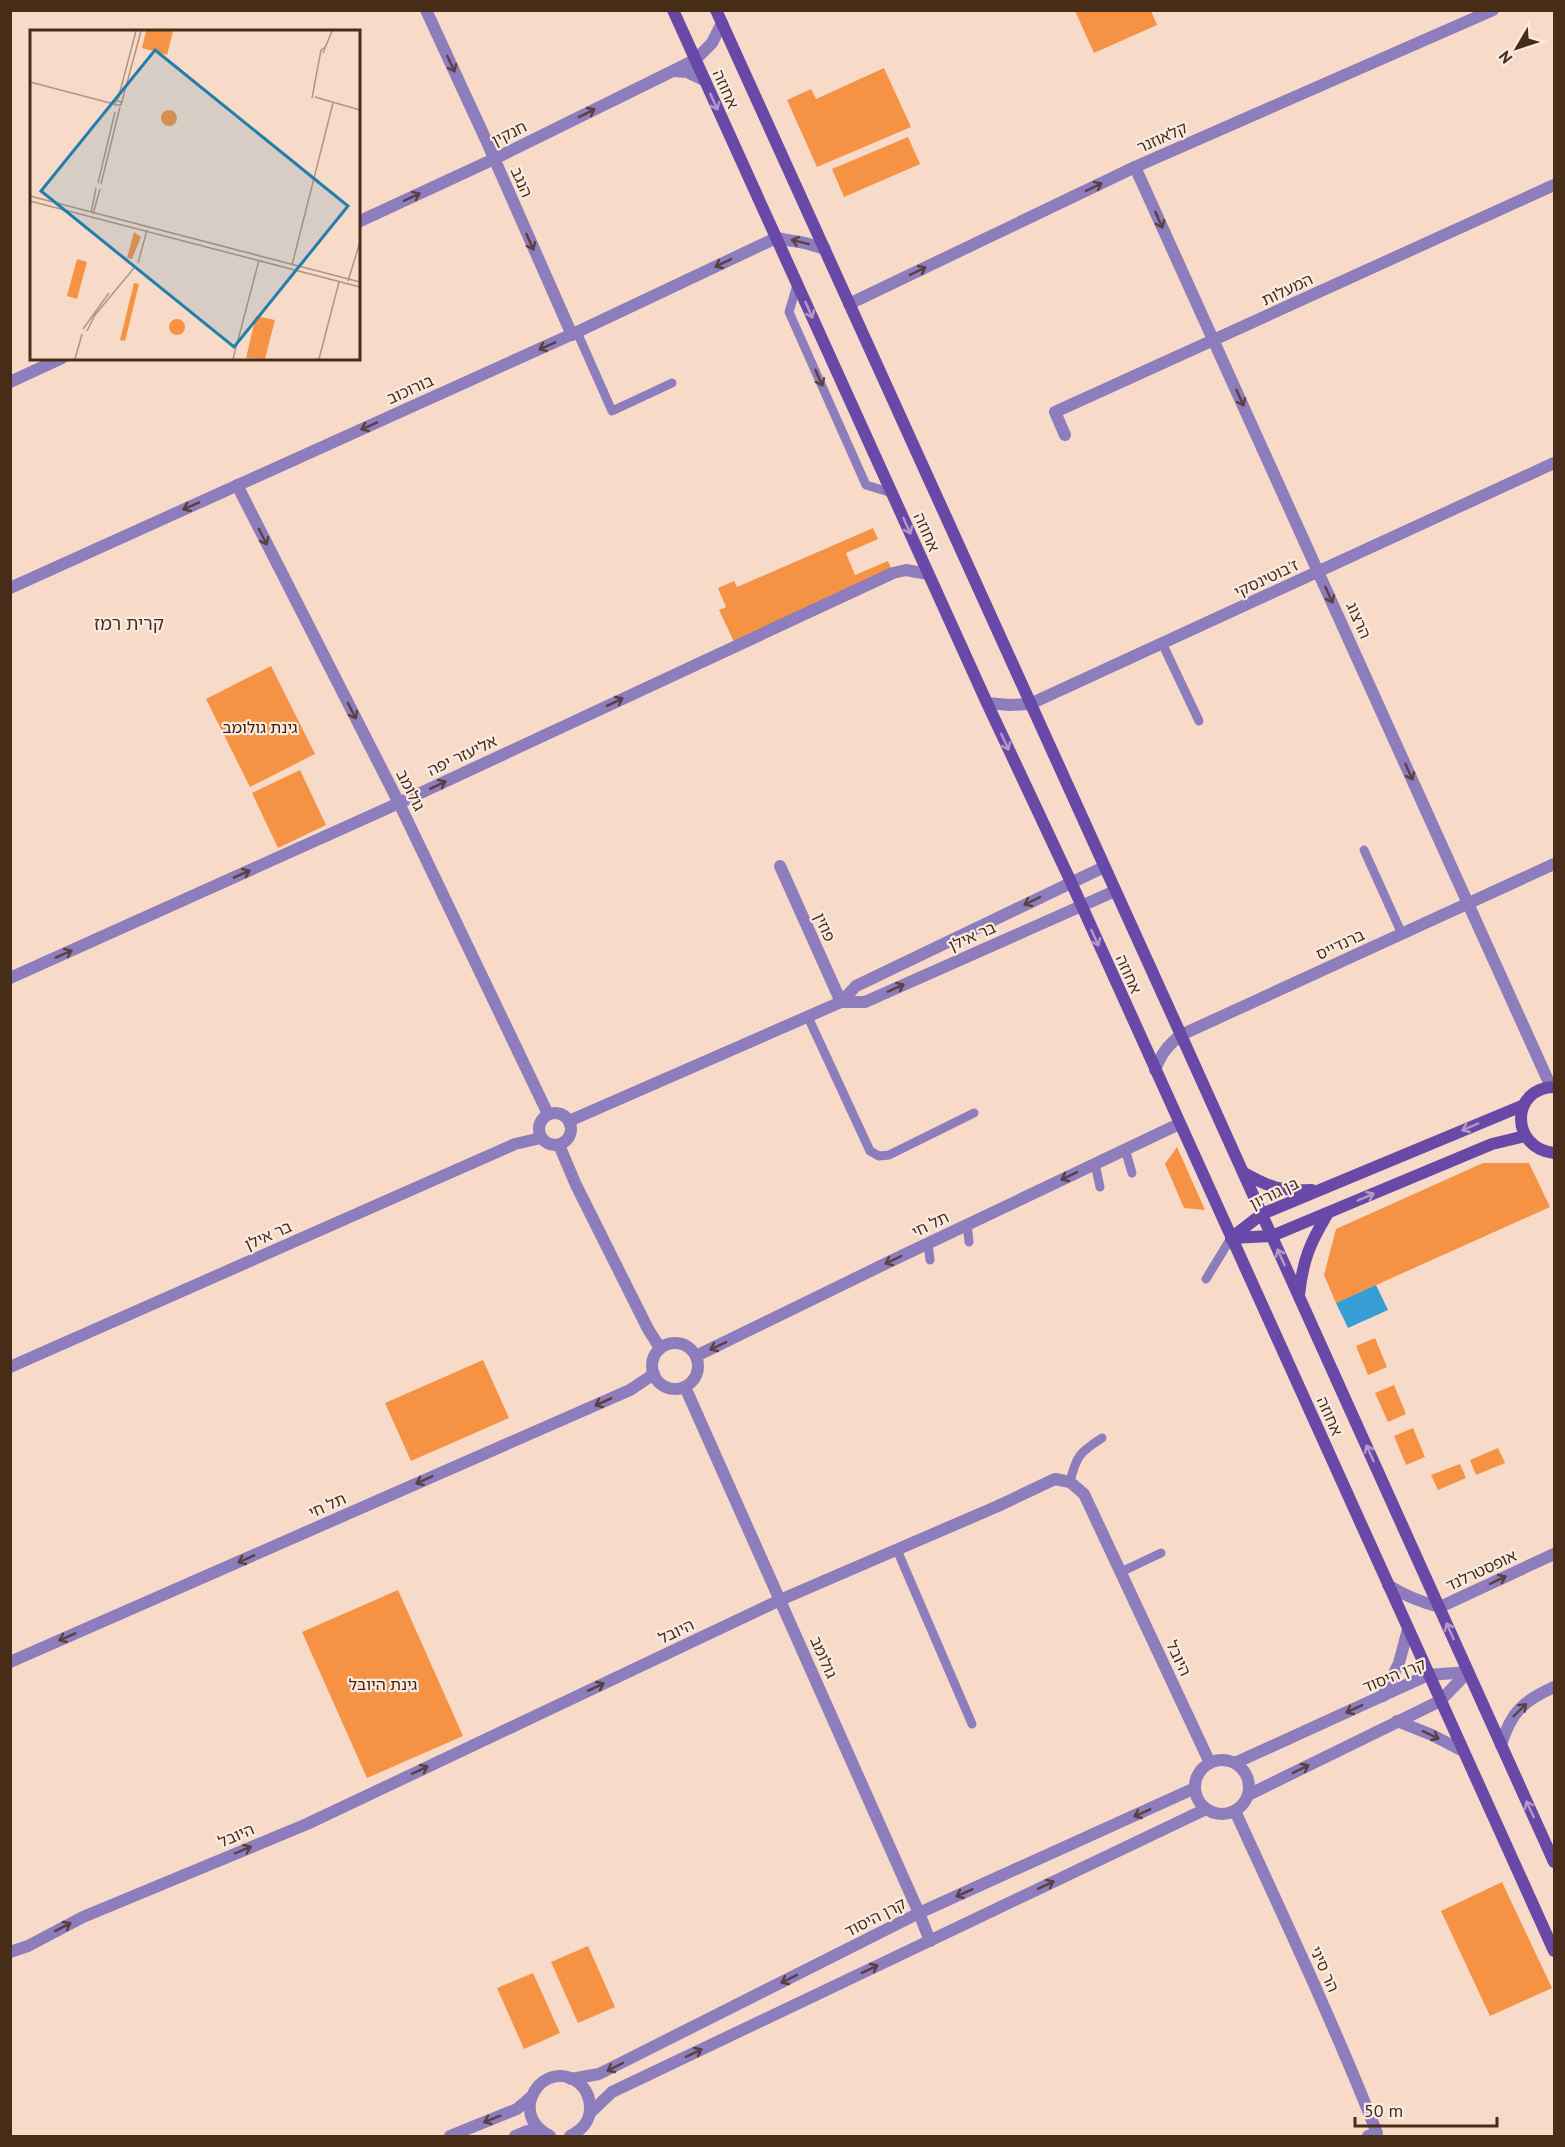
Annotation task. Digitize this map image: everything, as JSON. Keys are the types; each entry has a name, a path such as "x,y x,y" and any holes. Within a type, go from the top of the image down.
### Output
{"main road":[{"name":"אחוזה","path":"673,10 928,574 1071,882 1554,1951"},
{"name":"אחוזה","path":"716,10 1554,1862"},
{"name":"בן גוריון","path":"1231,1238 1262,1214 1524,1105 1531,1095 1540,1089 1553,1087"},
{"path":"1524,1105 1521,1126 1525,1136 1532,1145 1542,1151 1554,1153"},
{"name":"בן גוריון","path":"1231,1238 1272,1236 1492,1144 1525,1136"},
{"path":"1244,1173 1283,1191 1319,1190"},
{"path":"1299,1296 1302,1266 1311,1240 1328,1213"}],"street":[{"name":"קלאוזנר","path":"849,304 1135,167 1493,10"},
{"name":"הנגב","path":"428,11 575,334"},
{"name":"חנקין","path":"360,221 494,159 695,60 712,42 722,23"},
{"path":"672,71 687,72 704,80"},
{"name":"הרצוג","path":"1135,167 1553,1087"},
{"name":"המעלות","path":"1065,435 1055,412 1554,184"},
{"path":"776,238 825,249"},
{"name":"בורוכוב","path":"10,588 575,334 776,238"},
{"path":"10,382 58,360"},
{"name":"ז'בוטינסקי","path":"987,703 1030,704 1554,463"},
{"name":"גולומב","path":"237,485 399,803 548,1114"},
{"name":"אליעזר יפה","path":"10,978 399,803 893,573 906,570 928,574"},
{"name":"ברנדייס","path":"1155,1070 1164,1051 1181,1035 1554,864"},
{"name":"פוזין","path":"780,866 841,1002"},
{"name":"בר אילן","path":"569,1121 841,1002 856,986 1104,867"},
{"name":"בר אילן","path":"841,1002 865,1002 1115,891"},
{"path":"558,1113 569,1121 571,1126 569,1138 559,1145 546,1143 538,1132 540,1121 548,1114 558,1113"},
{"name":"תל חי","path":"696,1356 1179,1124"},
{"name":"בר אילן","path":"10,1366 515,1144 541,1138"},
{"path":"559,1145 576,1185 648,1329 660,1348"},
{"path":"671,1343 679,1343 692,1350 696,1356 698,1372 695,1379 685,1387 673,1389 665,1386 654,1374 653,1358 660,1348 671,1343"},
{"name":"תל חי","path":"10,1662 630,1390 654,1374"},
{"name":"גולומב","path":"685,1387 930,1941"},
{"name":"היובל","path":"10,1952 28,1946 82,1917 307,1824 780,1600 1055,1479 1070,1482 1084,1494 1210,1763"},
{"name":"אופסטרלנד","path":"1388,1585 1411,1599 1440,1607 1554,1554"},
{"path":"1383,1696 1399,1663 1408,1629"},
{"path":"1248,1795 1440,1701 1468,1672"},
{"name":"קרן היסוד","path":"1235,1763 1428,1675 1468,1672"},
{"path":"1501,1745 1516,1711 1540,1693 1554,1687"},
{"path":"1397,1722 1432,1735 1463,1751"},
{"path":"1218,1761 1235,1763 1245,1773 1249,1788 1245,1802 1235,1811 1220,1814 1206,1809 1201,1804 1195,1788 1199,1774 1210,1763 1218,1761"},
{"name":"קרן היסוד","path":"531,2097 543,2081 562,2076 571,2079 599,2074 919,1913 1195,1788"},
{"path":"590,2113 612,2092 1206,1809"},
{"name":"הר סיני","path":"1235,1811 1360,2091 1377,2133 1368,2136"},
{"path":"571,2079 587,2092 590,2103 587,2123 578,2135"},
{"path":"531,2097 529,2106 531,2116 535,2125 546,2134"},
{"path":"450,2136 518,2109 531,2097"},
{"path":"515,2136 527,2131 546,2134"}],"lane":[{"path":"798,285 789,312 862,474 867,485 892,493"},
{"path":"575,334 612,411 672,383"},
{"path":"1162,643 1199,722"},
{"path":"1364,850 1402,934"},
{"path":"808,1017 870,1151 879,1156 889,1155 974,1113"},
{"path":"1125,1149 1132,1173"},
{"path":"1095,1164 1100,1187"},
{"path":"967,1224 969,1242"},
{"path":"1206,1279 1231,1238"},
{"path":"928,1243 930,1260"},
{"path":"1070,1482 1074,1462 1084,1449 1102,1438"},
{"path":"897,1550 972,1724"},
{"path":"1120,1572 1161,1553"}],"green space":[{"path":"1075,11 1151,11 1157,25 1094,53"},
{"path":"884,68 911,127 817,167 787,100 811,89 816,99"},
{"path":"908,137 920,164 844,197 832,169"},
{"path":"873,528 878,539 846,553 855,575 888,561 893,573 736,646 719,610 726,607 718,588 734,581 737,587"},
{"name":"גינת גולומב","path":"271,666 315,754 250,787 206,699"},
{"path":"300,770 326,825 278,848 252,793"},
{"path":"1177,1147 1205,1210 1184,1208 1165,1164"},
{"path":"1483,1163 1529,1163 1550,1207 1336,1303 1324,1275 1336,1229"},
{"path":"1375,1338 1387,1367 1368,1375 1356,1346"},
{"path":"483,1360 509,1418 411,1461 385,1403"},
{"path":"1394,1385 1406,1414 1388,1422 1375,1393"},
{"path":"1413,1428 1425,1457 1406,1465 1394,1436"},
{"path":"1498,1448 1505,1463 1476,1475 1470,1460"},
{"path":"1460,1464 1466,1478 1438,1490 1431,1475"},
{"name":"גינת היובל","path":"398,1590 463,1736 367,1778 302,1632"},
{"path":"1502,1882 1552,1988 1490,2016 1441,1911"},
{"path":"588,1946 615,2007 578,2023 551,1962"},
{"path":"533,1973 560,2033 524,2049 497,1988"}],"water":[{"path":"1376,1285 1388,1310 1348,1328 1336,1303"}],"district":[{"name":"קרית רמז","path":"129,624"}]}
